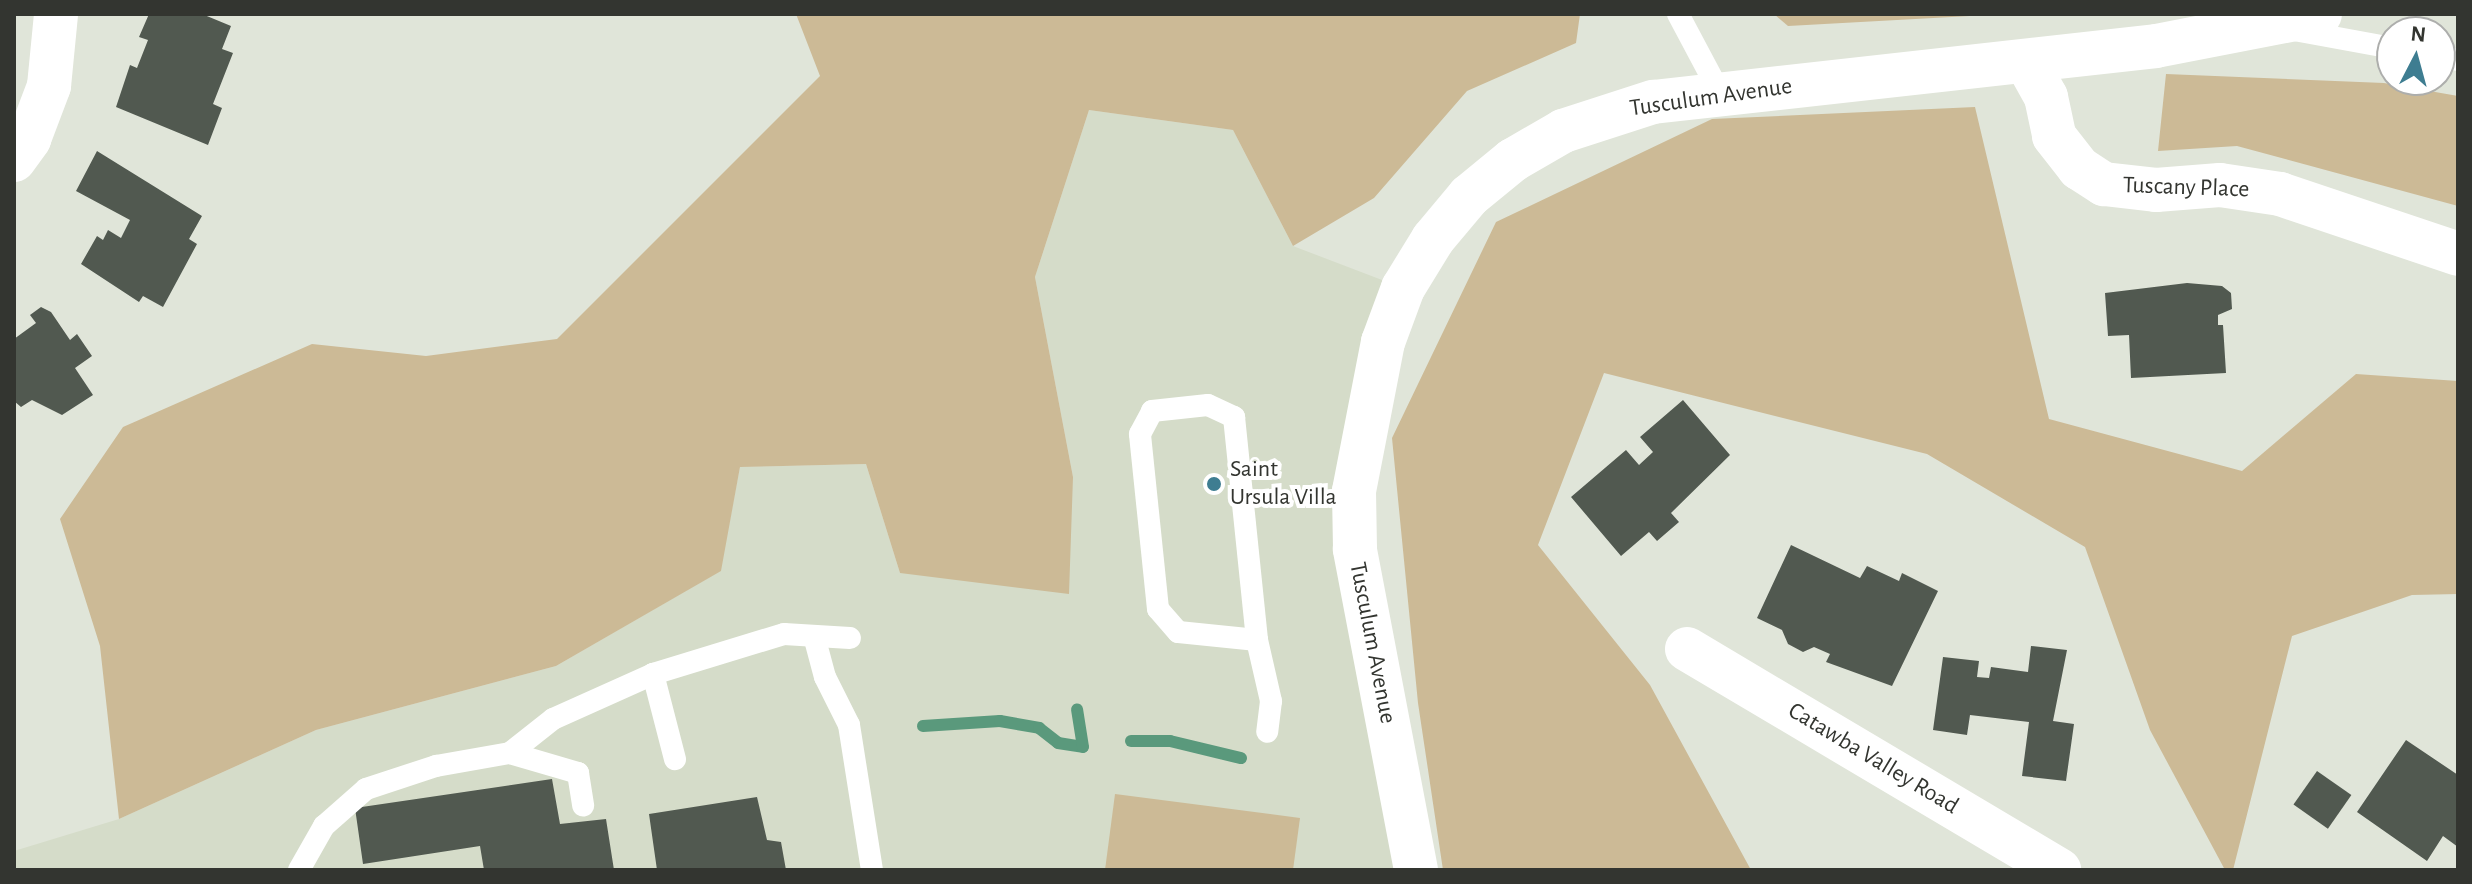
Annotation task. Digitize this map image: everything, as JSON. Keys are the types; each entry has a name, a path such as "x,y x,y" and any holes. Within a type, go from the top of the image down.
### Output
{"street":[{"path":"14,160 29,139 49,86 56,14"},
{"path":"2274,27 2320,14"},
{"name":"Tusculum Avenue","path":"1416,870 1355,549 1354,491 1362,435 1383,342 1403,288 1433,239 1469,196 1513,160 1563,131 1616,111 1721,95 2026,61 2274,27"},
{"name":"Tuscany Place","path":"2026,61 2046,97 2054,136 2079,168 2104,184 2156,190 2220,185 2280,194 2458,254"},
{"name":"Catawba Valley Road","path":"1687,649 2059,870"}],"lane":[{"path":"1678,14 1721,95"},
{"name":"Tusculum Avenue","path":"2274,27 2376,45"},
{"path":"1257,640 1178,632 1158,609 1140,434 1152,411 1208,405 1234,417 1257,640 1271,701 1267,732"},
{"path":"510,753 553,719 653,674 784,634 850,638"},
{"path":"814,636 825,677 849,725 872,870"},
{"path":"653,674 675,759"},
{"path":"299,870 324,826 366,789 436,766 510,753 578,773 583,806"}],"shaded area":[{"path":"796,14 1580,14 1576,43 1467,91 1374,198 1293,246 1233,130 1089,110 1035,277 1073,477 1069,594 900,573 866,464 740,467 721,571 556,666 316,730 119,819 100,646 60,519 123,427 312,344 426,356 557,339 820,76"},
{"path":"1774,14 2006,14 1788,26"},
{"path":"2166,74 2376,83 2376,96 2458,96 2458,206 2237,146 2158,151"},
{"path":"1975,107 2049,419 2242,471 2356,374 2458,381 2458,594 2412,595 2292,636 2233,870 2225,870 2150,730 2085,547 1927,454 1604,373 1538,545 1650,685 1751,870 1443,870 1418,703 1392,438 1496,222 1712,119"},
{"name":"Saint Ursula Villa","path":"1089,110 1233,130 1293,246 1403,288 1362,435 1416,870 14,870 14,851 119,819 316,730 556,666 720,571 740,467 866,464 900,573 1073,477 1035,277"},
{"path":"1115,794 1300,818 1293,870 1105,870"}],"building":[{"path":"149,14 202,14 231,26 222,49 233,53 213,104 222,108 208,145 116,107 130,65 137,68 148,40 139,37"},
{"path":"97,151 202,216 189,239 197,244 163,307 143,296 139,302 81,264 97,236 103,240 108,230 121,238 130,220 76,191"},
{"path":"2187,283 2222,286 2231,293 2232,309 2218,315 2218,325 2223,325 2226,373 2131,378 2129,335 2108,336 2105,293"},
{"path":"41,307 51,312 70,340 77,334 92,356 75,368 93,395 62,415 32,400 21,407 14,401 14,339 36,323 30,315"},
{"path":"1683,400 1730,455 1671,513 1679,522 1657,541 1649,532 1621,556 1571,497 1626,450 1639,465 1653,452 1640,437"},
{"path":"1791,545 1860,578 1867,566 1899,581 1902,573 1938,591 1892,686 1826,662 1830,654 1814,647 1803,652 1788,644 1782,630 1757,618"},
{"path":"2031,646 2067,650 2053,721 2074,724 2066,781 2022,776 2029,722 1970,715 1967,735 1933,730 1943,657 1979,661 1977,677 1989,678 1991,667 2028,672"},
{"path":"2406,740 2458,775 2458,847 2443,836 2427,861 2357,812"},
{"path":"2317,771 2351,795 2328,829 2293,805"},
{"path":"552,779 560,824 606,819 614,870 484,870 480,846 363,864 355,808"},
{"path":"757,797 767,840 781,842 786,870 657,870 649,814"}],"waterway":[{"path":"923,726 1000,721 1039,728 1058,743 1083,747 1077,709"},
{"path":"1131,741 1170,741 1241,758"}],"place":[{"name":"Saint Ursula Villa","path":"1214,484"}]}
